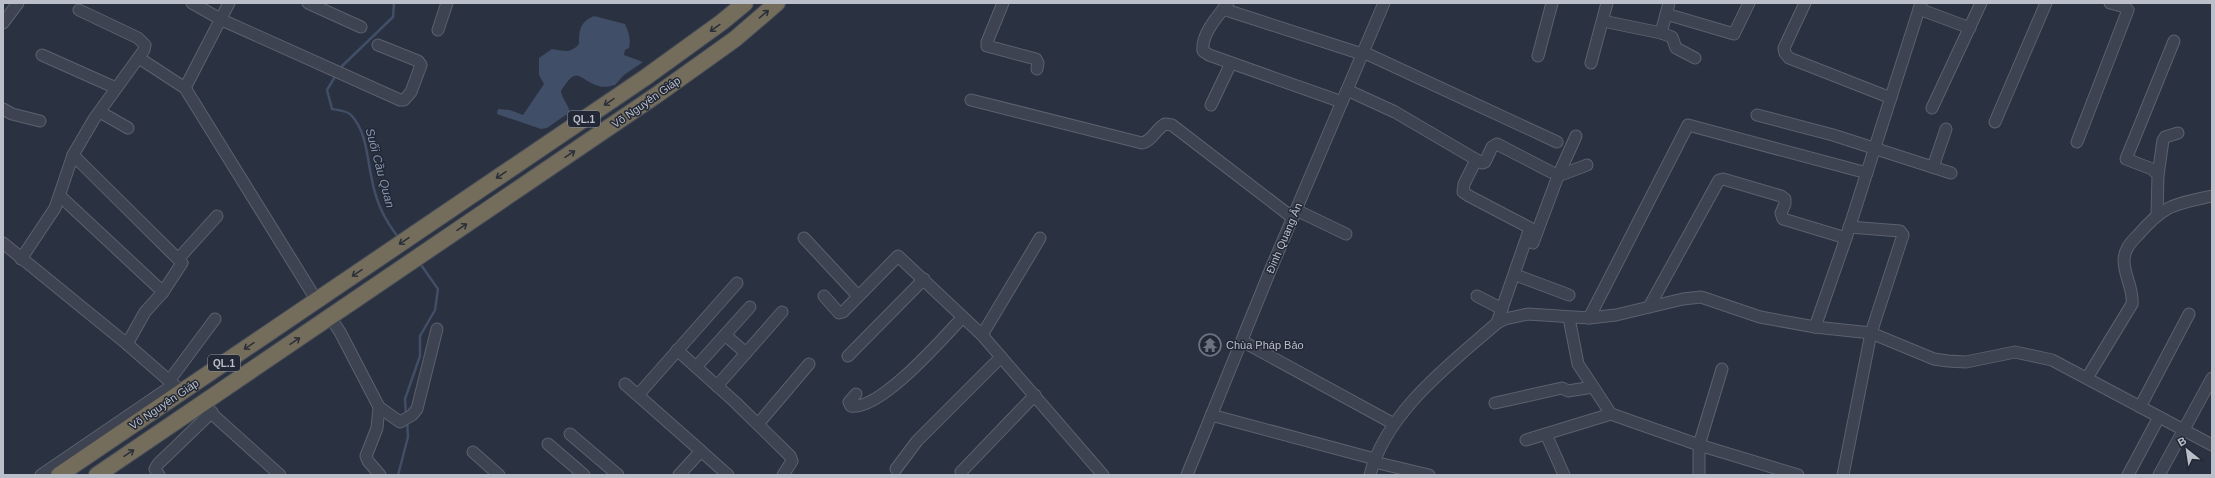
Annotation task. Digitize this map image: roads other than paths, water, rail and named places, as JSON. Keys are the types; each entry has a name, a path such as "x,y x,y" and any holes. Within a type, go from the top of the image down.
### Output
{"highway":[{"name":"Võ Nguyên Giáp","path":"59,475 174,386 317,300 389,252 646,77 722,22 745,3"},
{"name":"Võ Nguyên Giáp","path":"98,475 206,408 330,317 658,94 735,39 778,3"}],"street":[{"path":"3,23 18,3"},
{"path":"192,3 222,20 400,100 404,100 411,92 421,65 418,61 378,45"},
{"path":"185,88 222,20 229,3"},
{"path":"308,3 360,27"},
{"path":"438,30 447,3"},
{"path":"1004,3 987,42 987,46 1036,58 1038,62 1037,69"},
{"name":"Đinh Quang Ân","path":"1187,475 1294,214 1384,3"},
{"path":"1538,56 1552,3"},
{"path":"1591,63 1607,3"},
{"path":"1661,33 1669,3"},
{"path":"1666,14 1734,34 1749,3"},
{"path":"1805,3 1784,48 1784,53 1788,58 1890,98"},
{"path":"1932,108 1981,3"},
{"path":"1995,122 2046,3"},
{"path":"2077,142 2128,10 2125,7 2110,3"},
{"path":"1814,326 1846,238 1920,5 1970,28"},
{"path":"1342,102 1231,63 1203,51 1202,43 1225,6 1363,53 1557,142"},
{"path":"21,259 55,208 73,155 116,88 144,50 145,45 142,41 79,10"},
{"path":"1603,20 1661,33 1672,38 1676,48 1695,58"},
{"path":"2158,175 2152,168 2126,159 2174,41"},
{"path":"42,55 116,88"},
{"path":"139,58 185,88 317,300"},
{"path":"1212,105 1231,63"},
{"path":"1347,90 1395,112 1476,160 1484,163 1492,147 1497,144 1555,174 1588,165"},
{"path":"971,100 1142,143 1150,140 1158,127 1165,124 1172,125 1294,214 1346,234"},
{"path":"3,110 12,114 40,121"},
{"path":"100,112 128,128"},
{"path":"1757,115 1874,148 1951,173"},
{"path":"1590,318 1688,125 1867,173"},
{"path":"1933,167 1946,129"},
{"path":"2157,214 2158,175 2163,140 2165,137 2178,133"},
{"path":"1370,475 1375,461 1394,424 1438,377 1501,317 1521,278 1555,174 1576,136"},
{"path":"73,155 179,258 182,263 181,267 163,292 145,312 127,344"},
{"path":"1476,160 1464,184 1463,192 1530,228 1501,317"},
{"path":"1649,307 1719,180 1781,196 1785,199 1785,204 1780,213 1783,218 1846,238"},
{"path":"60,196 163,292"},
{"path":"2087,378 2132,304 2124,264 2126,251 2157,214 2171,206 2186,201 2212,196"},
{"path":"179,258 218,216"},
{"path":"1843,475 1871,332 1904,235 1900,231 1849,227"},
{"path":"804,238 858,296"},
{"path":"982,335 1040,238"},
{"path":"3,244 127,344 174,386"},
{"path":"824,296 841,314 898,256 924,279 962,318 982,335 1103,475"},
{"path":"1521,278 1569,295"},
{"path":"848,356 924,279"},
{"path":"638,395 736,284"},
{"path":"1477,296 1501,317 1528,314 1569,318 1590,318 1683,299 1701,297 1760,317 1814,326 1871,332 1934,359 1966,362 2015,352 2026,354 2052,360 2212,445"},
{"path":"696,367 750,307"},
{"path":"718,386 782,312"},
{"path":"2140,407 2189,314"},
{"path":"330,317 340,332 380,407 400,422 412,415 417,409 437,329"},
{"path":"856,394 849,402 851,406 876,400 893,388 962,318"},
{"path":"1569,318 1578,364 1611,414"},
{"path":"41,475 174,386 215,319"},
{"path":"725,335 746,353"},
{"path":"1242,341 1394,424"},
{"path":"677,350 758,424 792,461 783,475"},
{"path":"896,470 917,441 1001,357"},
{"path":"758,424 809,364"},
{"path":"1699,475 1700,445 1722,369"},
{"path":"2160,475 2212,378"},
{"path":"625,384 728,475"},
{"path":"1495,403 1562,388 1568,391 1593,387"},
{"path":"961,472 1035,395"},
{"path":"380,407 377,428 366,456 368,461 380,475"},
{"path":"159,475 155,469 158,464 206,408 280,475"},
{"path":"1526,440 1611,414 1770,471 1798,475"},
{"path":"1211,415 1429,475"},
{"path":"2128,475 2159,417"},
{"path":"570,434 618,475"},
{"path":"1546,434 1564,475"},
{"path":"548,444 584,475"},
{"path":"679,475 701,451"},
{"path":"473,452 499,475"}],"water":[{"path":"594,16 625,24 629,33 630,42 629,48 625,50 624,55 643,62 624,75 615,85 612,86 601,87 578,76 571,78 561,91 570,112 547,128 541,129 497,114 498,109 510,110 523,115 544,84 539,75 539,58 552,49 570,51 576,47 579,44 581,27 589,18"}],"waterway":[{"name":"Suối Cầu Quan","path":"339,69 393,17 394,3"},
{"name":"Suối Cầu Quan","path":"336,75 327,90 332,109 351,114 361,130 379,204 389,225 399,238"},
{"name":"Suối Cầu Quan","path":"406,414 405,399 420,356 420,336 435,310 438,289 419,262"},
{"name":"Suối Cầu Quan","path":"398,475 408,437 407,421"}],"place":[{"name":"Chùa Pháp Bảo","path":"1210,345"}]}
